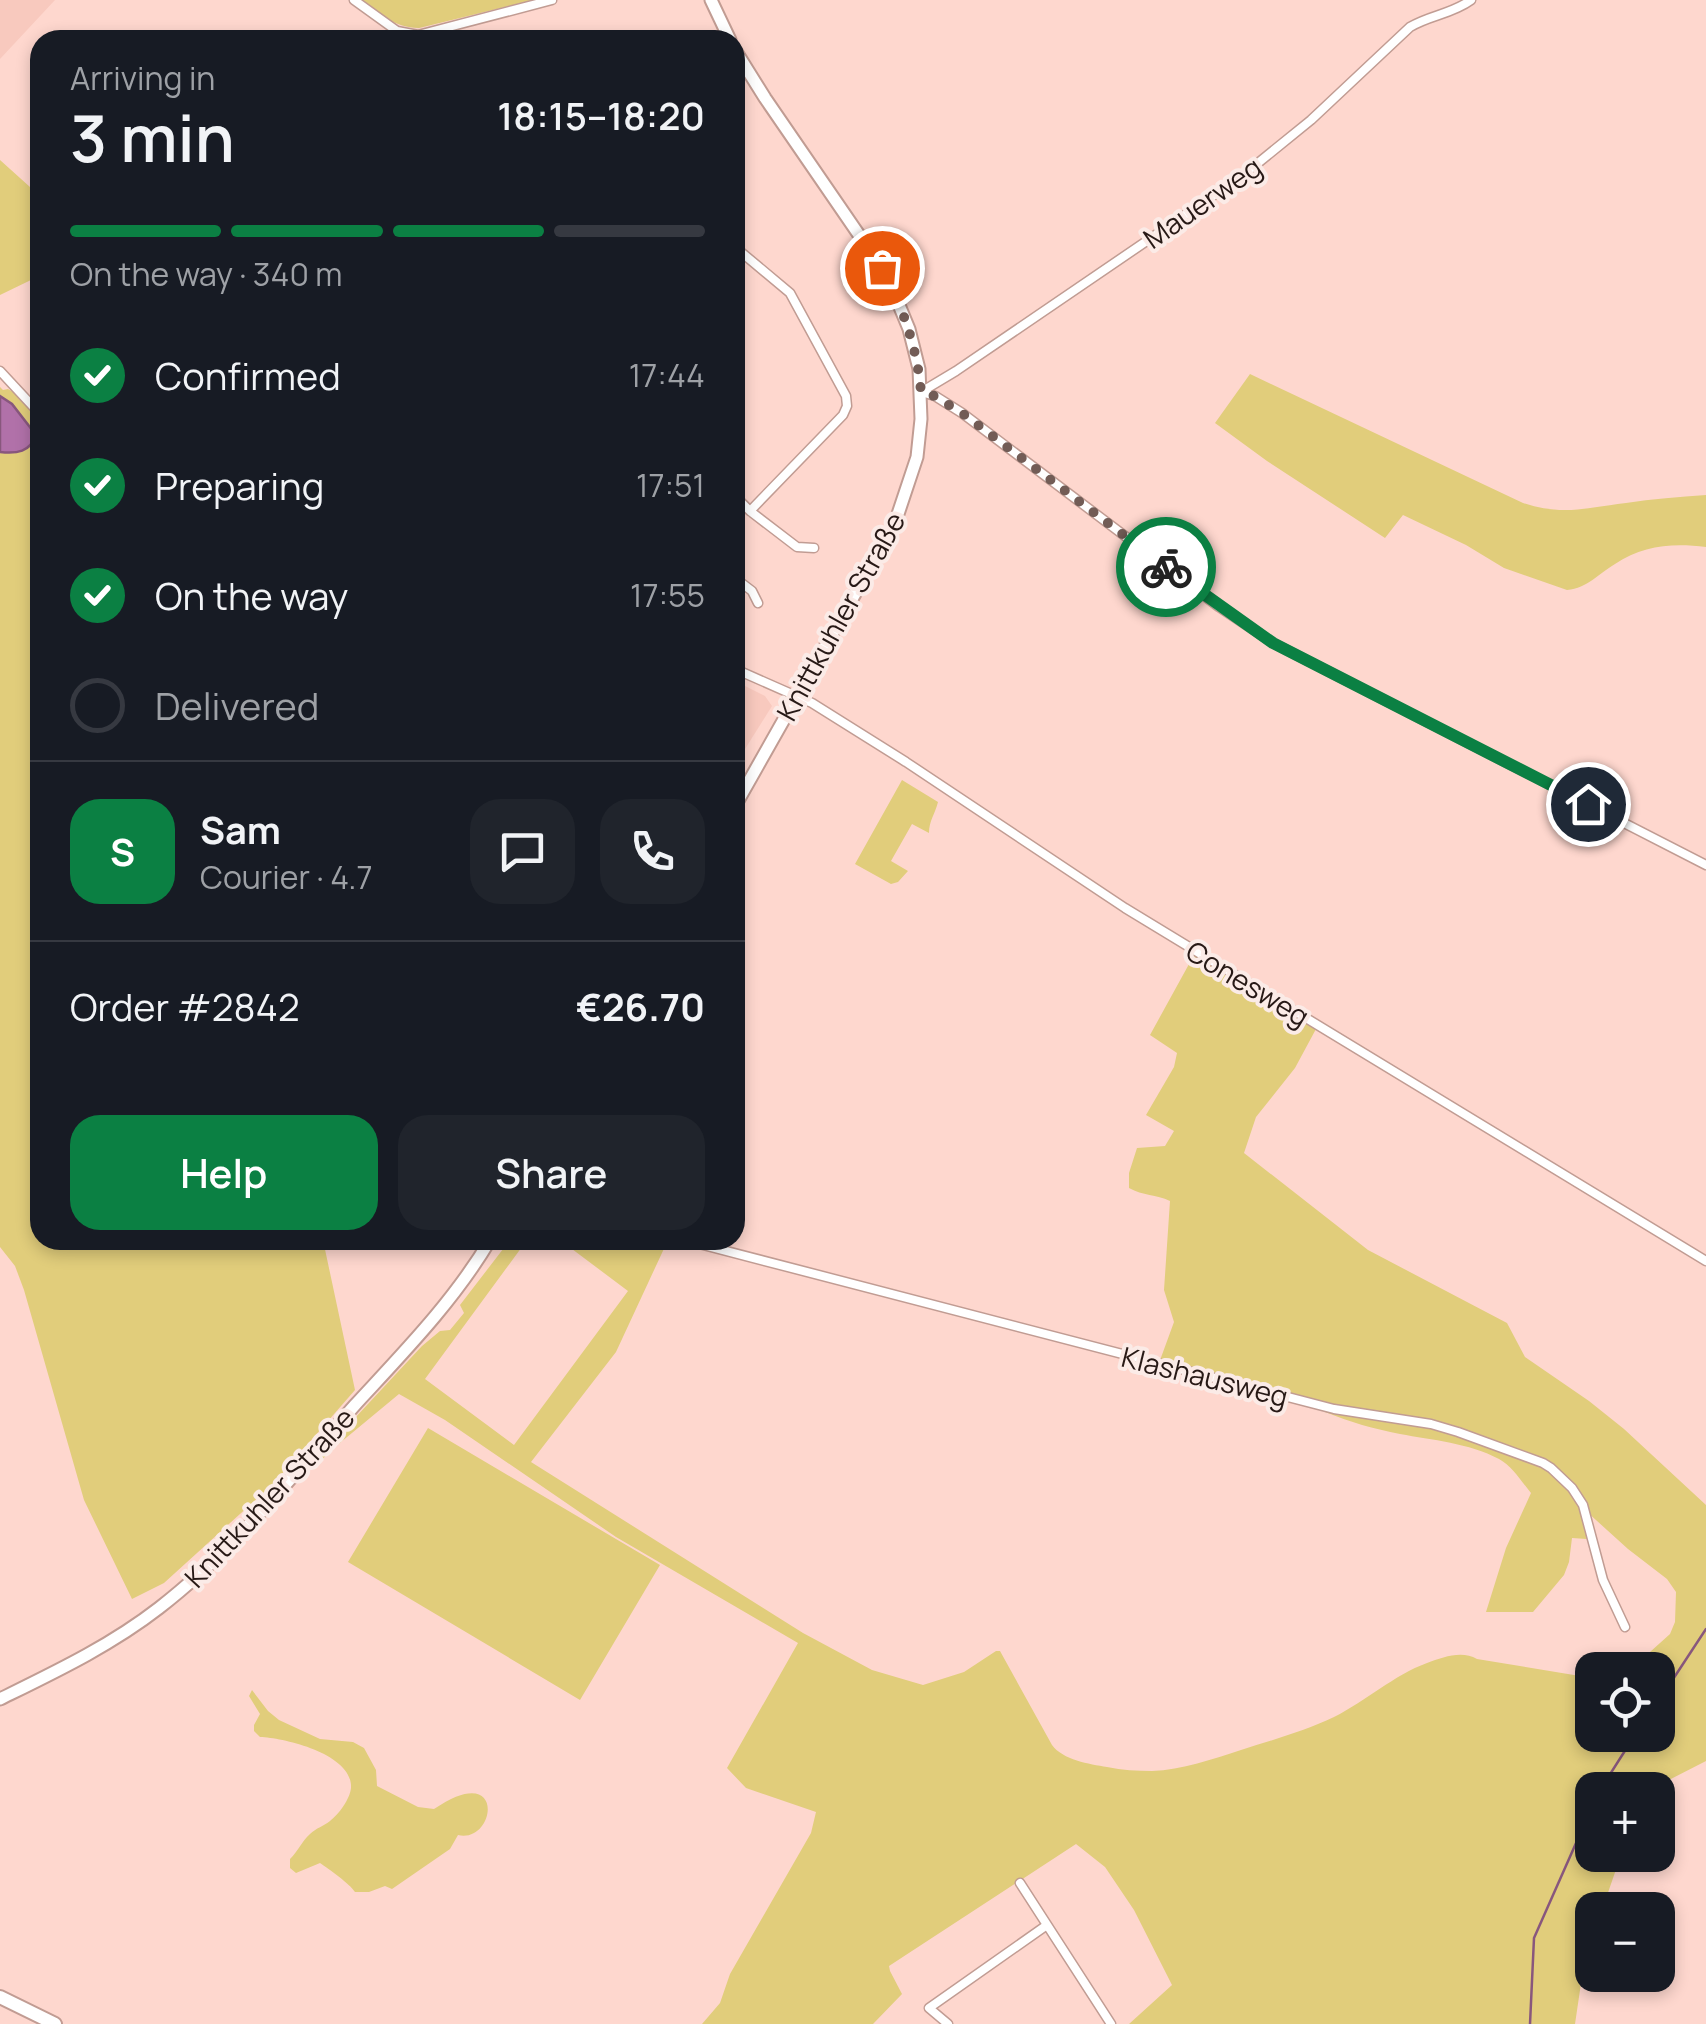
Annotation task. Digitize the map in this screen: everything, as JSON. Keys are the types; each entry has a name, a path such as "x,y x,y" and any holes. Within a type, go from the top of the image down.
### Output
{"main road":[{"path":"0,1996 55,2024"}],"street":[{"path":"354,0 393,30"},
{"path":"437,30 552,0"},
{"path":"711,0 725,30"},
{"name":"Mauerweg","path":"921,392 1242,176 1311,120 1410,27 1454,11 1471,0"},
{"name":"Knittkuhler Straße","path":"745,67 892,288 909,329 921,392 917,457 895,523 745,788"},
{"path":"745,255 790,293 847,402 843,415 750,511"},
{"path":"0,370 30,403"},
{"path":"921,392 962,413 1219,607 1273,643 1706,865"},
{"path":"745,506 797,547 814,548"},
{"path":"745,586 758,604"},
{"name":"Conesweg","path":"745,674 797,694 1125,908 1706,1261"},
{"name":"Knittkuhler Straße","path":"0,1699 112,1641 204,1570 431,1321 484,1250"},
{"name":"Klashausweg","path":"722,1250 1334,1409 1431,1424 1542,1463 1572,1488 1583,1505 1603,1580 1625,1627"},
{"path":"1020,1883 1111,2024"},
{"path":"948,2024 930,2008 1047,1925"}],"shaded area":[{"path":"0,0 55,0 0,59"},
{"path":"361,0 534,0 419,28 395,23"},
{"path":"0,160 30,187 30,280 0,295"},
{"path":"1250,374 1537,507 1574,510 1706,495 1706,547 1647,549 1587,584 1567,590 1504,568 1403,515 1385,538 1215,423"},
{"path":"0,387 13,392 30,408 30,1250 325,1250 355,1390 273,1484 164,1583 132,1599 84,1500 24,1290 15,1266 0,1247"},
{"path":"0,396 12,404 30,427 30,445 22,451 0,452"},
{"path":"745,686 765,696 772,706 745,749"},
{"path":"902,780 938,802 929,833 912,824 891,861 908,871 891,884 855,864"},
{"path":"1194,955 1316,1029 1295,1068 1256,1117 1244,1153 1368,1250 1507,1323 1525,1357 1624,1429 1706,1505 1706,1761 1675,1777 1675,1772 1575,1772 1575,1872 1615,1872 1608,1892 1575,1892 1575,1992 1580,1992 1575,2024 1129,2024 1172,1985 1134,1910 1105,1867 1076,1844 889,1966 902,1994 873,2024 702,2024 720,2003 730,1974 811,1833 816,1812 746,1788 727,1768 798,1643 616,1537 445,1420 399,1394 313,1470 327,1448 422,1346 440,1331 450,1330 464,1313 460,1305 502,1250 520,1250 425,1379 514,1445 628,1291 573,1250 663,1250 616,1352 531,1462 803,1633 872,1670 923,1685 964,1672 1000,1651 1052,1745 1069,1758 1141,1771 1197,1764 1323,1722 1415,1668 1459,1655 1575,1675 1575,1752 1675,1752 1675,1652 1650,1652 1670,1634 1675,1622 1676,1592 1667,1579 1586,1511 1560,1474 1459,1430 1334,1408 1159,1363 1174,1322 1164,1290 1170,1201 1129,1188 1129,1173 1137,1148 1165,1146 1174,1131 1146,1115 1174,1067 1177,1053 1150,1035"},
{"path":"1325,1412 1431,1425 1542,1465 1558,1476 1582,1506 1587,1539 1572,1538 1564,1575 1533,1612 1486,1612 1506,1548 1531,1493 1499,1459 1475,1449 1371,1427"},
{"path":"428,1428 660,1565 580,1700 348,1562"},
{"path":"252,1690 279,1720 320,1739 353,1742 364,1748 376,1770 377,1786 418,1807 434,1809 458,1796 474,1793 484,1798 488,1807 481,1828 458,1835 450,1849 392,1889 385,1886 355,1892 320,1863 296,1873 290,1868 290,1859 307,1837 344,1806 351,1788 349,1776 330,1757 316,1750 260,1737 254,1731 260,1714 249,1696"}],"waterway":[{"path":"1675,1676 1706,1629"},
{"path":"1611,1772 1624,1752"},
{"path":"1530,2024 1534,1938 1575,1845"}],"way so far":[{"path":"882,268 909,329 921,392 962,413 1166,567"}],"route":[{"path":"1166,567 1273,643 1588,804"}]}
